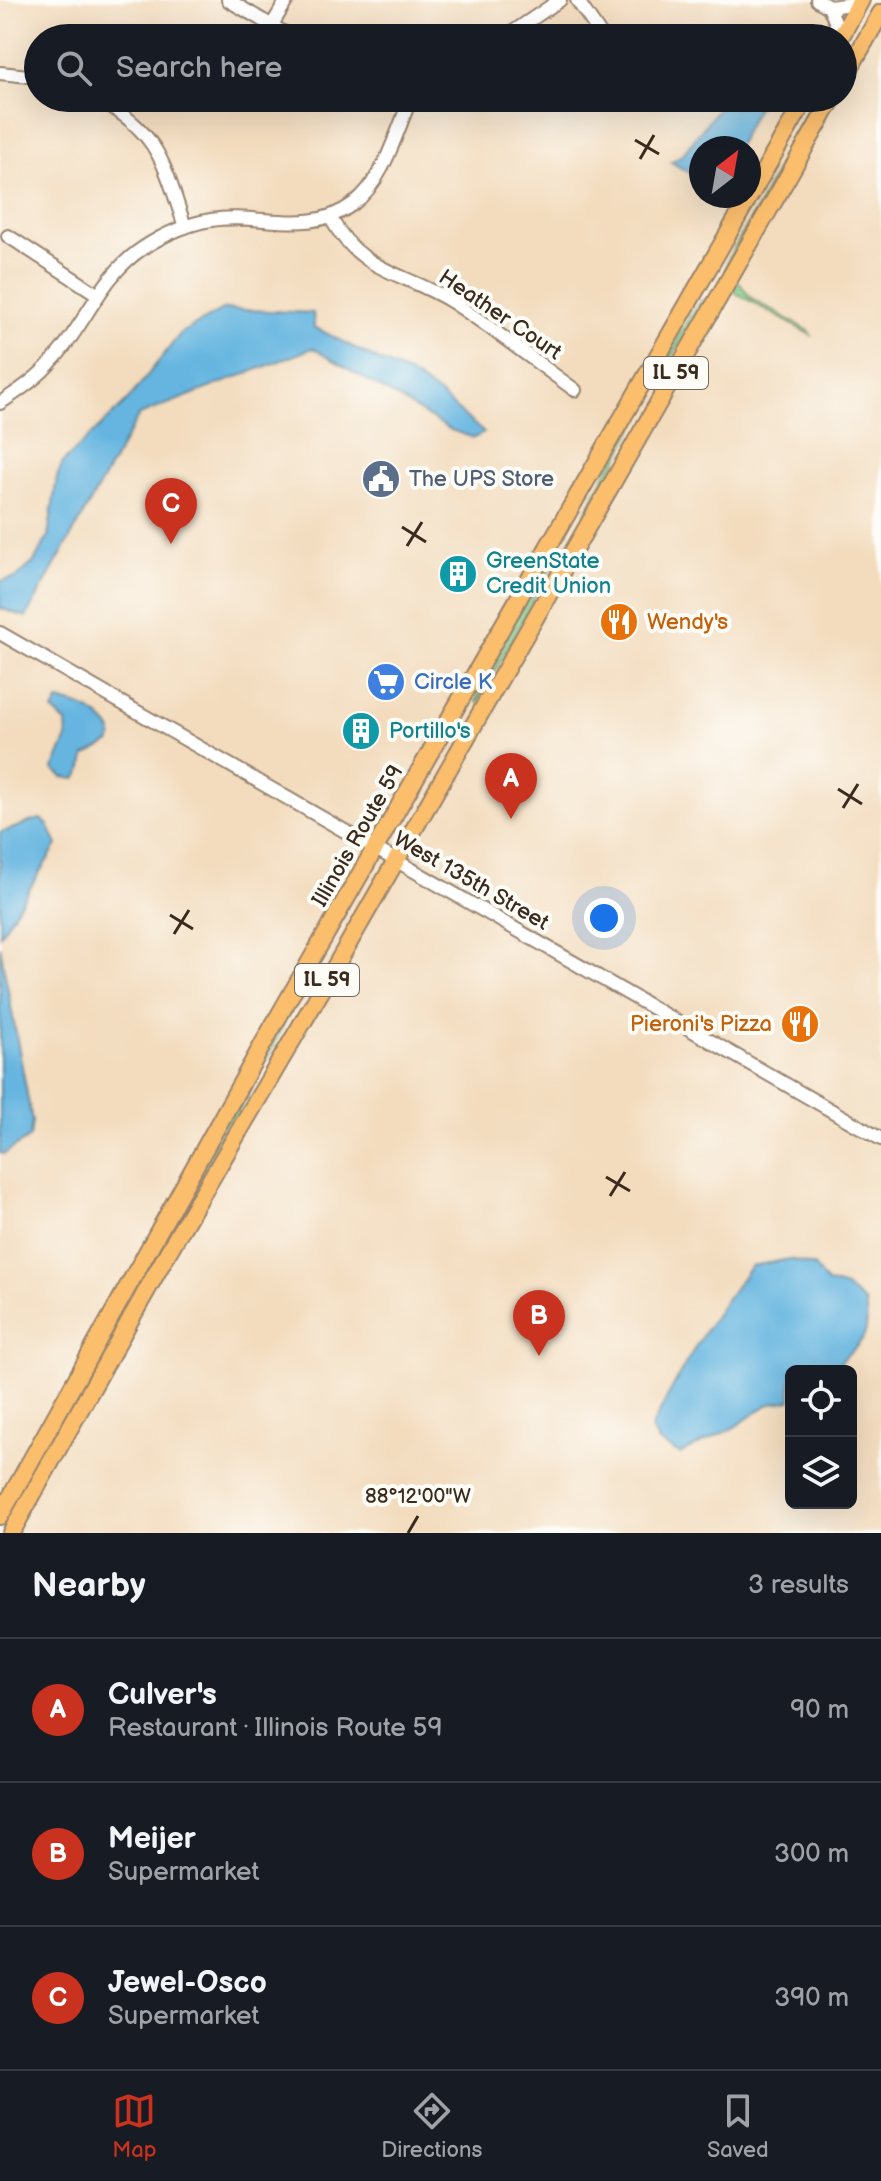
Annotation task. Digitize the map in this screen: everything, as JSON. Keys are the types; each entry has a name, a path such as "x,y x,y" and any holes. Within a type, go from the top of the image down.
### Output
{"main road":[{"path":"847,24 860,2"},
{"path":"857,55 881,13"},
{"name":"Illinois Route 59","path":"0,1516 193,1169 798,112"},
{"name":"Illinois Route 59","path":"8,1529 97,1382 193,1208 825,112"},
{"path":"707,272 723,292"},
{"path":"193,1169 193,1208"}],"street":[{"path":"228,0 270,24"},
{"path":"273,24 287,0"},
{"path":"525,24 560,0"},
{"path":"577,0 593,24"},
{"path":"834,24 823,3 860,2"},
{"path":"0,73 24,76"},
{"path":"121,112 153,142 164,163 185,227"},
{"path":"0,403 53,361 97,294 117,269 142,249 185,227 210,220 307,223 330,217 354,204 383,163 404,112"},
{"name":"Heather Court","path":"330,217 352,249 366,260 453,303 575,390"},
{"path":"8,236 97,294"},
{"name":"West 135th Street","path":"0,633 881,1139"}],"green space":[{"path":"806,112 816,112 727,272 729,257 757,208 761,208 761,201"},
{"path":"738,281 751,298 811,335 736,293 734,288"},
{"path":"702,300 604,486 584,515 663,361"},
{"path":"547,565 551,567 478,703 476,701 510,629"},
{"path":"292,1005 269,1056 201,1183 199,1169"}],"water":[{"path":"715,112 755,112 742,136 697,136"},
{"path":"689,146 689,173 671,162 683,154"},
{"path":"224,309 313,313 314,327 410,374 438,393 484,433 474,438 451,430 313,348 139,415 26,617 0,608 0,581 16,578 34,562 48,537 57,477 63,462 127,401 181,333"},
{"path":"58,701 88,710 112,731 111,742 85,756 83,768 76,779 63,777 53,769 67,738 66,723 53,711"},
{"path":"41,819 48,825 57,845 0,935 0,832"},
{"path":"0,947 32,1121 30,1137 4,1154 0,1153"},
{"path":"790,1259 814,1266 827,1283 845,1287 865,1303 867,1318 864,1336 839,1365 785,1365 785,1401 767,1405 735,1427 680,1454 659,1442 651,1429 696,1345 751,1266"}],"place":[{"name":"The UPS Store","path":"381,479"},
{"name":"Jewel-Osco","path":"171,544"},
{"name":"GreenState Credit Union","path":"458,574"},
{"name":"Wendy's","path":"619,622"},
{"name":"Circle K","path":"386,682"},
{"name":"Portillo's","path":"361,731"},
{"name":"Culver's","path":"511,819"},
{"name":"Pieroni's Pizza","path":"800,1024"},
{"name":"Meijer","path":"539,1356"}]}
